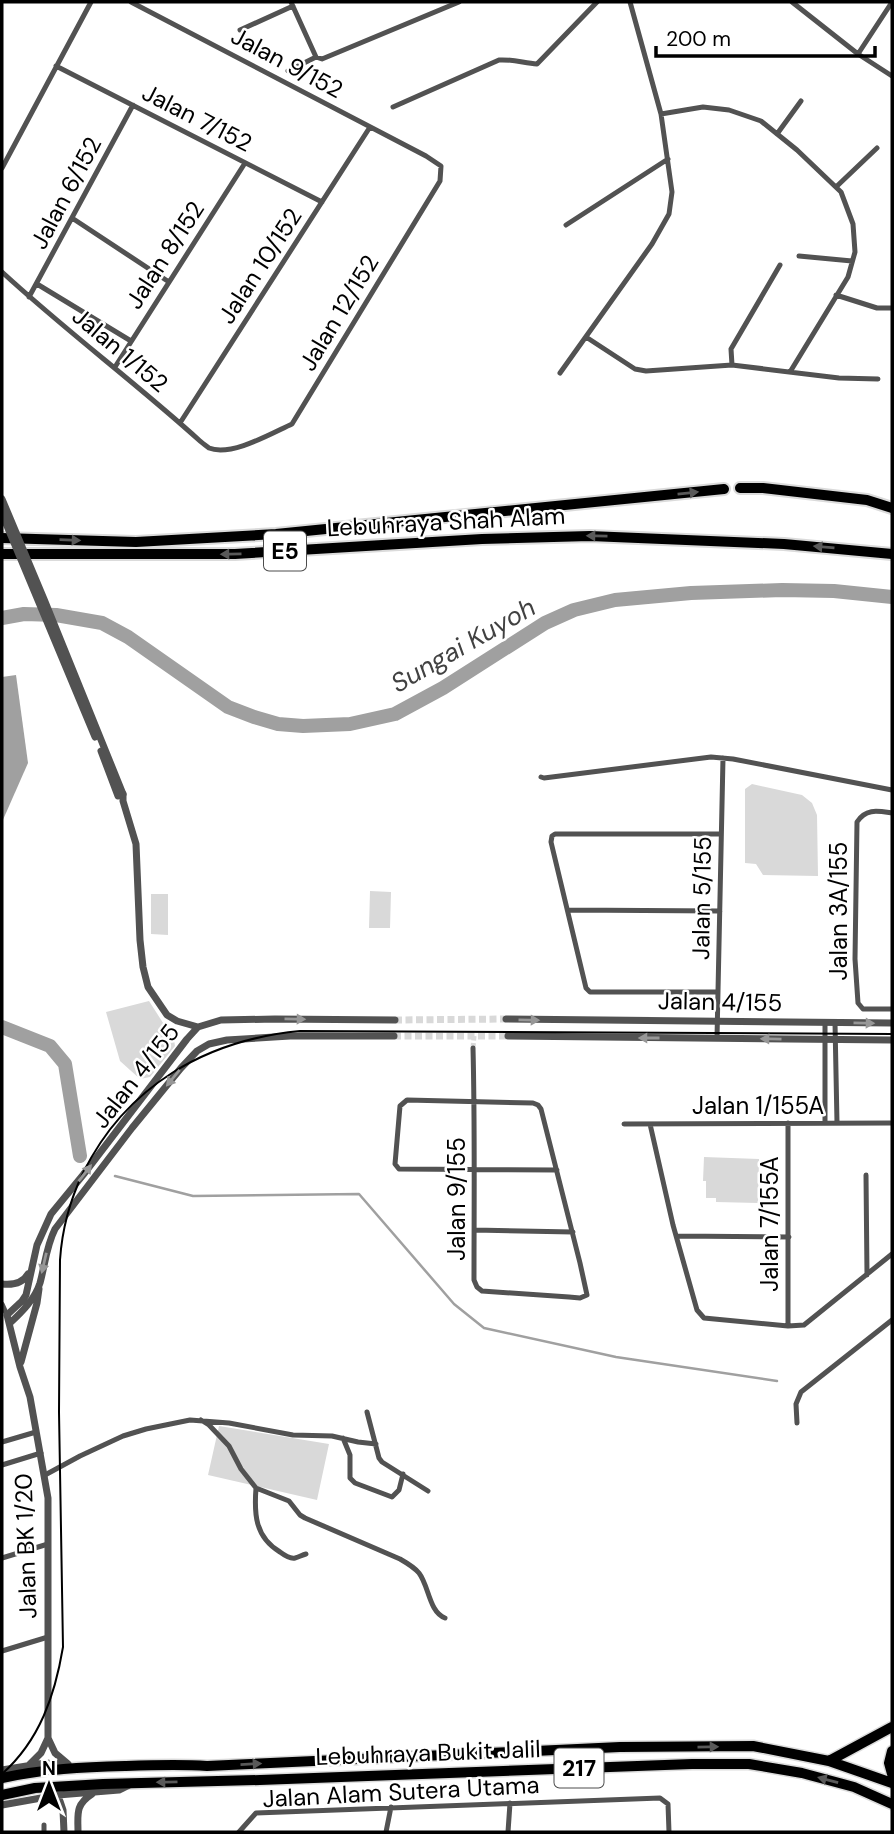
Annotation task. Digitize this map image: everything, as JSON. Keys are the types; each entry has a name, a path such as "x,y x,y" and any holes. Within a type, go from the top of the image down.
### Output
{"highway":[{"path":"740,488 763,488 867,500 892,508"},
{"name":"Lebuhraya Shah Alam","path":"2,538 136,542 276,534 724,489"},
{"name":"Lebuhraya Shah Alam","path":"2,554 235,554 482,539 590,536 784,544 892,554"},
{"path":"829,1760 892,1727"},
{"name":"Lebuhraya Bukit Jalil","path":"2,1778 41,1771 85,1768 207,1766 620,1748 753,1746 829,1760 892,1783"},
{"path":"892,1751 889,1763 892,1774"},
{"name":"Lebuhraya Bukit Jalil","path":"2,1795 35,1788 132,1783 749,1764 802,1773 854,1787 892,1804"}],"street":[{"path":"2,168 91,2"},
{"name":"Jalan 9/152","path":"131,2 426,156"},
{"path":"288,71 459,2"},
{"path":"393,107 499,61 510,59 537,64 597,2"},
{"path":"560,373 652,244 670,214 672,192 661,114 630,2"},
{"path":"792,2 858,54 892,76"},
{"path":"858,54 892,2"},
{"path":"240,30 292,4 319,58"},
{"name":"Jalan 7/152","path":"57,66 322,202"},
{"path":"777,134 802,101"},
{"name":"Jalan 6/152","path":"29,297 133,105"},
{"path":"661,114 703,107 729,110 761,121 797,150 841,192 853,224 855,252 848,277 790,372"},
{"name":"Jalan 10/152","path":"180,423 370,127"},
{"path":"836,187 877,148"},
{"name":"Jalan 12/152","path":"219,450 253,442 292,424 440,181 441,166 426,156"},
{"path":"566,225 668,159"},
{"name":"Jalan 8/152","path":"115,367 245,163"},
{"path":"72,218 169,282"},
{"path":"799,256 852,261"},
{"path":"732,365 731,349 780,265"},
{"name":"Jalan 1/152","path":"2,272 209,448 219,450"},
{"path":"37,284 131,341"},
{"path":"836,295 877,308 892,308"},
{"path":"586,337 635,369 646,371 732,365 839,378 878,379"},
{"path":"2,499 122,797 136,844 140,940 148,987 167,1015 198,1027"},
{"path":"2,514 122,797"},
{"path":"541,777 711,757 892,790"},
{"name":"Jalan 5/155","path":"717,1038 723,758"},
{"name":"Jalan 3A/155","path":"892,813 877,810 867,812 857,822 855,959 860,1007 892,1009"},
{"path":"718,992 590,992 586,988 551,842 555,834 721,834"},
{"path":"568,910 720,911"},
{"name":"Jalan 4/155","path":"6,1321 26,1295 37,1245 51,1214 198,1027 221,1020 395,1020"},
{"name":"Jalan 4/155","path":"506,1020 892,1023"},
{"path":"825,1023 825,1123"},
{"path":"835,1023 837,1123"},
{"name":"Jalan 4/155","path":"6,1321 29,1304 39,1285 55,1229 132,1128 197,1051 209,1044 227,1040 290,1036 394,1036"},
{"name":"Jalan 4/155","path":"508,1036 892,1040"},
{"name":"Jalan 9/155","path":"473,1048 474,1280 477,1287 482,1291 585,1297 587,1294 573,1232 543,1113 538,1105 533,1103 474,1102"},
{"path":"474,1102 407,1100 402,1103 398,1111 396,1167 557,1170"},
{"name":"Jalan 7/155A","path":"788,1123 788,1326"},
{"name":"Jalan 1/155A","path":"624,1124 892,1124"},
{"path":"650,1124 676,1236 697,1310 704,1318 799,1326 809,1322 892,1254"},
{"path":"866,1175 867,1275"},
{"path":"474,1230 573,1232"},
{"path":"676,1236 789,1237"},
{"path":"2,1284 25,1279 32,1267"},
{"path":"20,1367 37,1303 39,1285"},
{"path":"2,1304 6,1321"},
{"path":"797,1423 796,1405 802,1392 892,1320"},
{"name":"Jalan BK 1/20","path":"6,1321 30,1397 48,1499 48,1738"},
{"path":"367,1412 382,1462 428,1491"},
{"path":"45,1475 123,1436 190,1420 229,1423 293,1435 332,1436 376,1444"},
{"path":"200,1420 209,1425 229,1446 248,1480 256,1488 289,1500 305,1518 400,1559 414,1568 438,1614 445,1618"},
{"path":"2,1442 36,1432"},
{"path":"342,1438 350,1455 350,1478 355,1483 392,1497 399,1490 403,1474"},
{"path":"2,1465 41,1453"},
{"path":"256,1488 255,1517 264,1539 270,1546 290,1557 306,1554"},
{"path":"2,1558 48,1544"},
{"path":"2,1651 48,1637"},
{"path":"48,1738 55,1753 68,1764"},
{"path":"27,1767 41,1753 48,1738"},
{"path":"2,1770 45,1763 85,1768"},
{"path":"2,1805 119,1790 132,1783"},
{"path":"78,1832 80,1804 95,1792"},
{"path":"49,1797 60,1801 64,1832"},
{"name":"Jalan Alam Sutera Utama","path":"239,1832 256,1813 660,1798 668,1804 669,1832"},
{"path":"508,1832 510,1802"},
{"path":"386,1832 391,1807"}],"shaded area":[{"path":"16,675 28,763 2,822 2,677"},
{"path":"752,784 802,795 812,803 817,815 818,876 763,875 756,864 745,863 745,789"},
{"path":"370,891 391,892 390,928 369,928"},
{"path":"151,894 168,894 168,935 151,934"},
{"path":"149,1001 174,1040 175,1046 150,1077 140,1079 120,1061 106,1012"},
{"path":"704,1157 759,1159 758,1203 716,1202 716,1198 706,1198 706,1181 703,1181"},
{"path":"219,1426 329,1444 317,1500 208,1475"}],"waterway":[{"name":"Sungai Kuyoh","path":"2,618 24,614 56,615 102,623 128,637 228,707 278,724 303,726 350,724 395,714 443,688 545,623 574,610 615,600 691,593 782,590 834,591 892,597"},
{"path":"2,1027 50,1046 65,1064 80,1156"},
{"path":"115,1176 193,1196 359,1194 454,1304 484,1328 616,1357 777,1381"}],"tunnel":[{"path":"395,1020 506,1019"},
{"path":"394,1036 508,1036"},
{"path":"473,1048 474,1036"}],"tram line":[{"path":"2,1774 26,1747 44,1716 63,1647 59,1412 60,1260 65,1226 78,1183 101,1142 122,1115 146,1092 201,1057 265,1036 300,1031 892,1034"}]}
